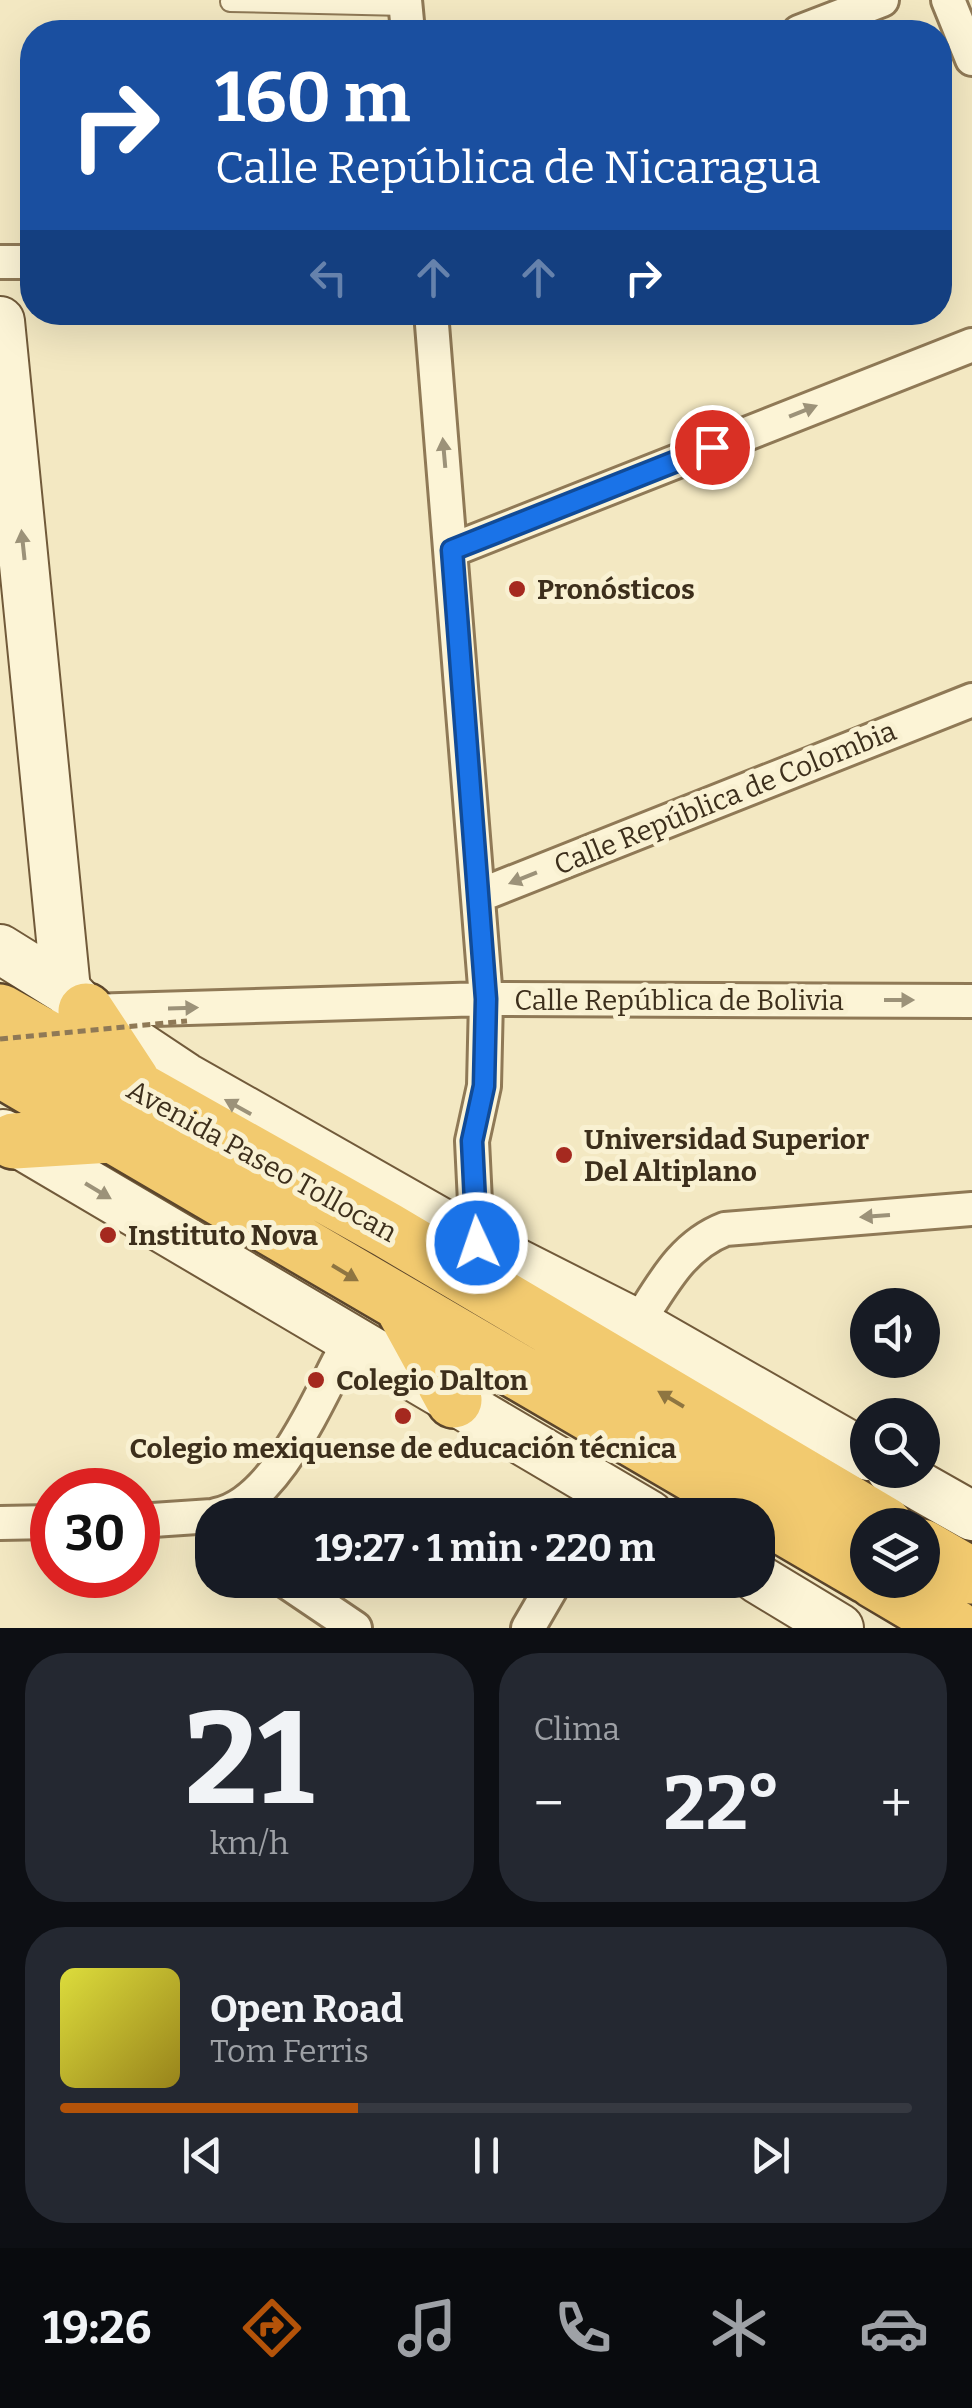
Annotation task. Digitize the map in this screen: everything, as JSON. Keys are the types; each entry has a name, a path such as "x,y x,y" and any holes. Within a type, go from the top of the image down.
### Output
{"highway":[{"path":"7,1136 125,1113 67,994"},
{"name":"Avenida Paseo Tollocan","path":"0,1012 125,1113 403,1307 850,1565"},
{"name":"Avenida Paseo Tollocan","path":"0,1069 125,1113 388,1230 856,1508"},
{"path":"323,1156 388,1230"},
{"path":"403,1307 454,1400"},
{"path":"940,1557 972,1576"},
{"path":"904,1598 955,1628"}],"main road":[{"path":"0,321 67,994"},
{"path":"0,583 67,994"},
{"name":"Avenida Paseo Tollocan","path":"0,949 185,1078 477,1243 637,1324 850,1446"},
{"path":"7,1136 454,1400 594,1498"},
{"path":"923,1488 972,1516"},
{"path":"775,1590 840,1628"}],"street":[{"path":"830,20 882,0"},
{"path":"948,0 972,60"},
{"path":"433,325 486,999 484,1086 472,1141 477,1243"},
{"path":"452,550 972,345"},
{"name":"Calle República de Colombia","path":"478,896 972,700"},
{"name":"Calle República de Bolivia","path":"67,994 972,1001"},
{"path":"637,1324 682,1255 702,1238 725,1229 972,1210"},
{"path":"253,1498 277,1470 350,1340"},
{"path":"160,1521 195,1521"},
{"path":"0,1523 30,1522"},
{"path":"311,1598 355,1628"},
{"path":"528,1628 546,1598"}],"lane":[{"path":"230,2 406,13"}],"path":[{"path":"0,1039 187,1022"}],"place":[{"name":"Pronósticos","path":"517,589"},
{"name":"Universidad Superior Del Altiplano","path":"564,1155"},
{"name":"Instituto Nova","path":"108,1235"},
{"name":"Colegio Dalton","path":"316,1380"},
{"name":"Colegio mexiquense de educación técnica","path":"403,1416"}],"route":[{"path":"477,1243 472,1141 484,1086 486,999 452,550 712,447"}]}
